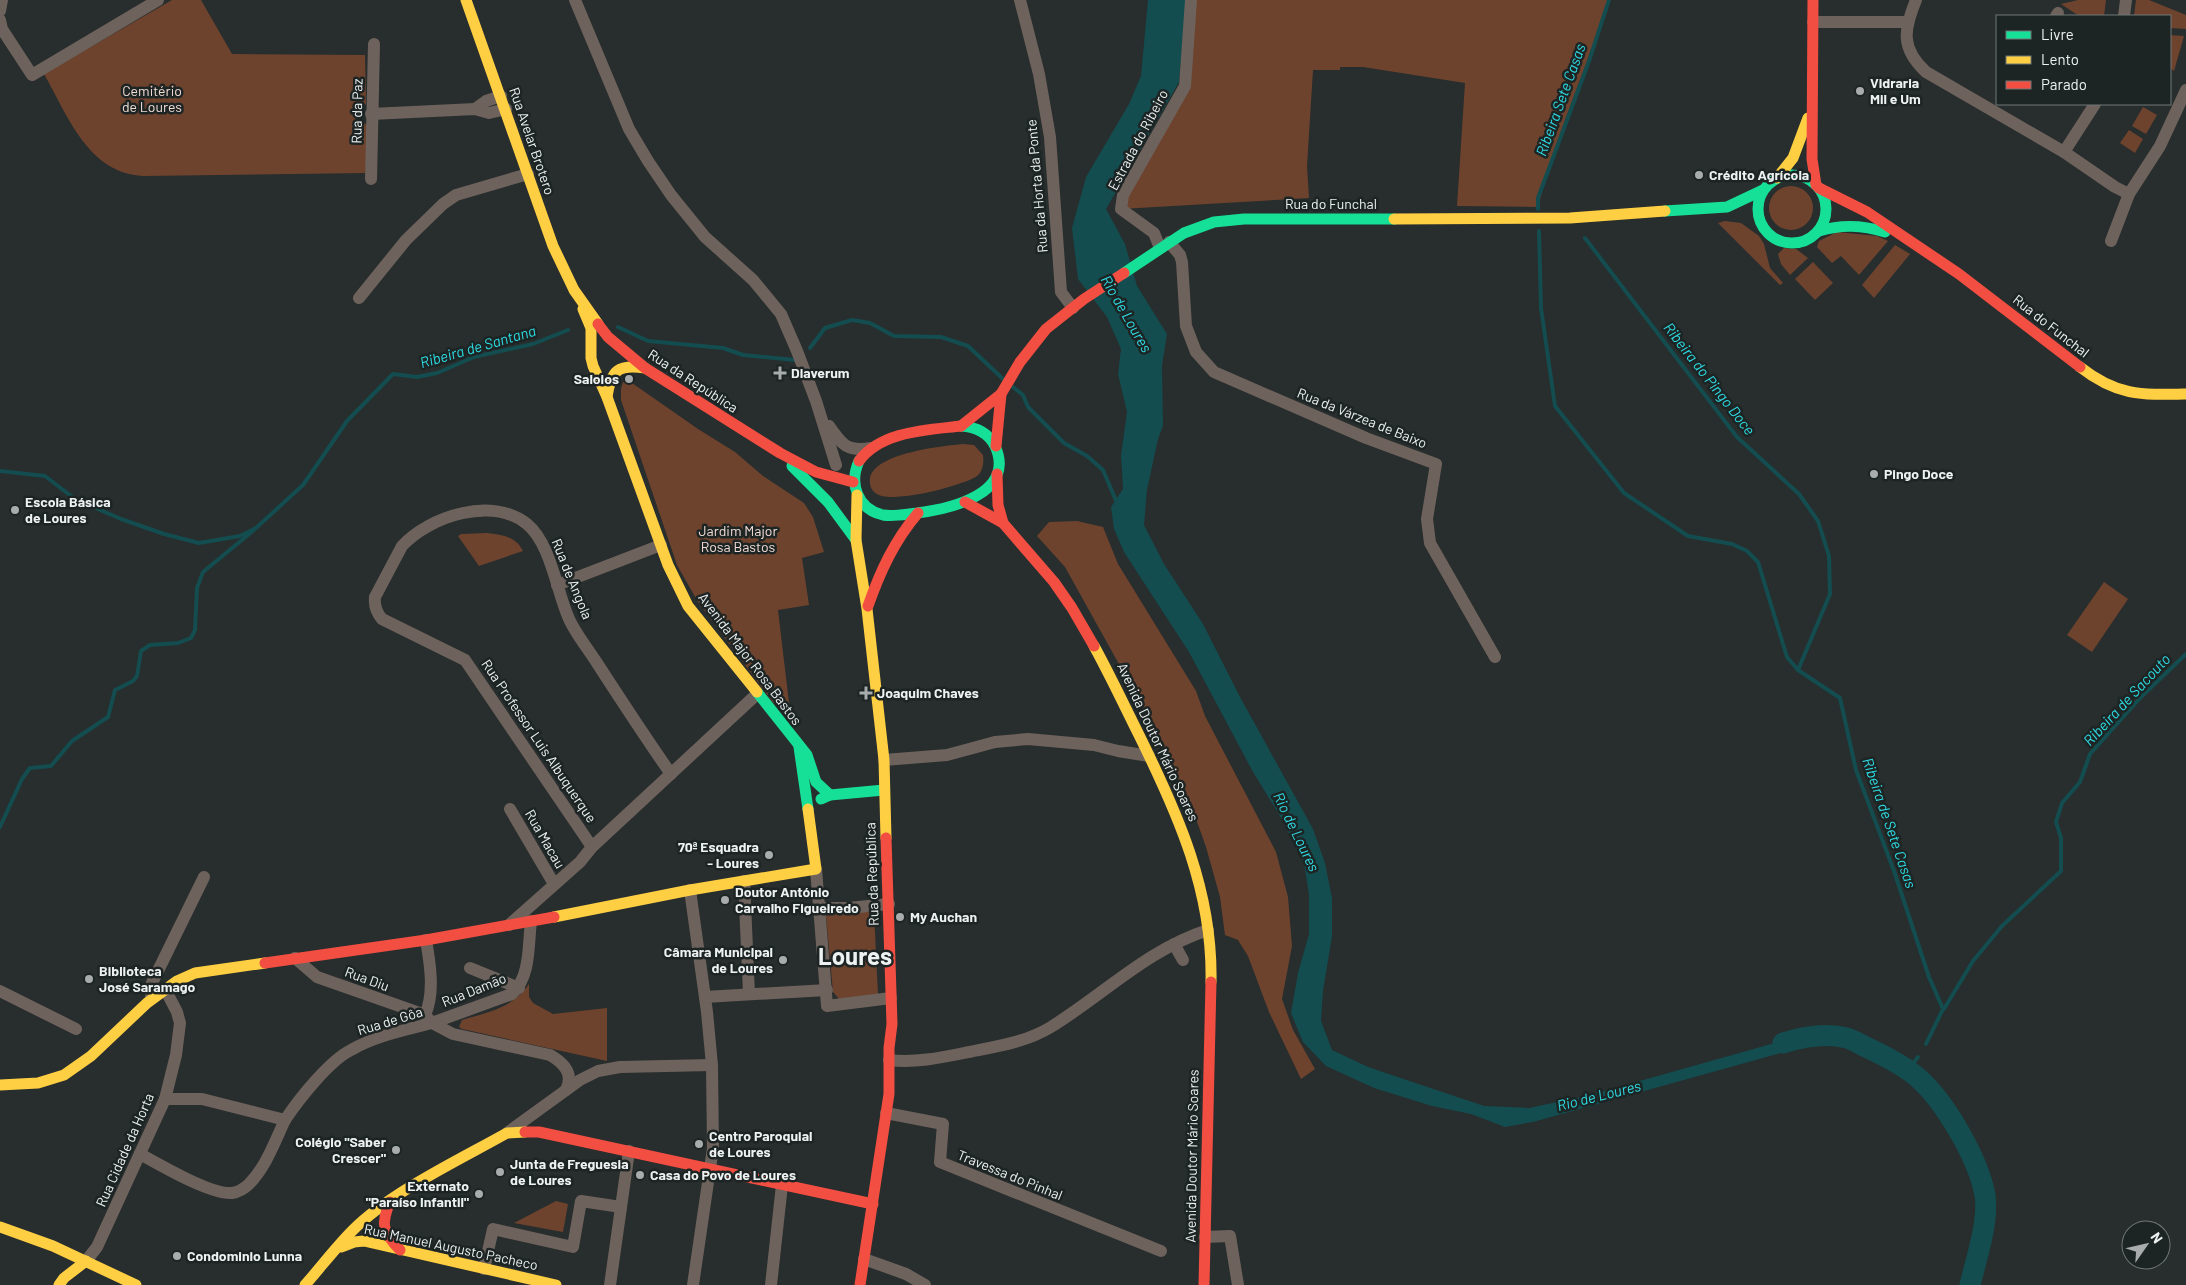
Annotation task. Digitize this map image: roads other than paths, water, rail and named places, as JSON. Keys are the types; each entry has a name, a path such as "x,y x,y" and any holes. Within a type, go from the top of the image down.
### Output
{"main road":[{"name":"Rua Avelar Brotero","path":"466,0 553,246 574,290"},
{"path":"1813,0 1812,159 1817,186 1825,201 1826,211 1819,231"},
{"path":"1777,178 1793,158 1812,108"},
{"name":"Rua do Funchal","path":"1736,212 1777,178 1787,175 1807,178 1817,186 1867,212 1959,274 2085,371 2115,389 2144,395 2186,394"},
{"path":"1762,225 1758,213 1758,201 1763,190"},
{"name":"Rua do Funchal","path":"961,426 1001,394 1020,362 1046,329 1084,299 1165,245 1199,226 1229,219 1546,219 1736,212 1762,225 1769,235 1788,243 1808,240 1819,231 1844,224 1860,224 1898,236 1911,243"},
{"path":"574,290 591,328 590,358 607,397"},
{"name":"Rua da República","path":"574,290 608,337 615,355 645,368 780,454 816,472 853,482"},
{"path":"593,366 598,353 608,337"},
{"path":"607,397 603,378 615,355"},
{"path":"607,397 609,377 617,369 629,365 645,368"},
{"name":"Rua do Funchal","path":"997,474 999,460 996,446 1001,394"},
{"name":"Avenida Major Rosa Bastos","path":"607,397 668,565 688,606 807,755 816,782 830,795"},
{"path":"816,472 862,456 873,447 916,433 961,426 975,428 987,435 996,446"},
{"path":"780,454 828,502 856,540"},
{"path":"862,456 855,468 853,482 857,495 865,507 877,514 891,516 918,513 965,502 990,486 997,474"},
{"name":"Avenida Doutor Mário Soares","path":"997,474 998,505 1003,523"},
{"name":"Rua da República","path":"857,495 856,540 867,610 884,760 892,1024 889,1094 860,1285"},
{"name":"Avenida Doutor Mário Soares","path":"965,502 1003,523 1054,582 1072,608 1150,756 1178,816 1190,850 1208,930 1211,984 1203,1281"},
{"name":"Rua da República","path":"867,610 883,563 902,530 918,513"},
{"path":"0,1085 20,1085 61,1077 89,1059 151,999 184,977 195,973 426,940 690,890 816,869 799,747"},
{"path":"809,814 814,804 830,795 884,790"},
{"path":"305,1285 341,1247 353,1230 375,1212 404,1192 507,1134 539,1132 872,1204"},
{"path":"390,1202 383,1220 383,1228 386,1237 400,1250"},
{"path":"0,1227 86,1261 136,1285"},
{"name":"Rua Manuel Augusto Pacheco","path":"341,1247 354,1242 364,1241 484,1269 500,1279 556,1285"},
{"path":"59,1285 64,1278 86,1261"}],"street":[{"path":"0,11 2,0"},
{"path":"0,20 2,28 32,75 140,4 158,0"},
{"path":"575,0 629,129 643,153 671,195 705,236 753,280 781,314 798,351 822,416 836,465"},
{"name":"Rua da Horta da Ponte","path":"1020,0 1039,74 1050,137 1061,292 1073,308"},
{"name":"Estrada do Ribeiro","path":"1165,245 1154,233 1121,209 1123,195 1185,86 1191,0"},
{"path":"1916,0 1906,22 1906,36 1918,65 1926,72 1998,108 2115,187 2129,194"},
{"path":"2124,15 2126,0"},
{"path":"1813,22 1906,22"},
{"name":"Rua da Paz","path":"371,179 374,44"},
{"path":"2111,241 2129,194 2160,146 2186,90"},
{"path":"474,109 486,101 501,96"},
{"path":"2064,152 2094,105"},
{"path":"371,114 474,109 489,113 506,109"},
{"path":"359,298 406,240 443,204 456,195 528,174"},
{"name":"Rua da Várzea de Baixo","path":"1165,245 1180,255 1186,326 1196,352 1214,372 1366,438 1436,464 1427,519 1430,543 1495,657"},
{"path":"822,416 839,442 848,448 856,450 873,447"},
{"name":"Rua de Angola","path":"439,520 472,511 495,511 512,516 526,524 536,534 544,547 567,616 642,733 671,774"},
{"name":"Rua Professor Luis Albuquerque","path":"439,520 402,546 375,597 374,604 377,612 382,619 465,660 592,847"},
{"path":"557,584 661,546"},
{"path":"509,925 580,862 592,847 757,694"},
{"path":"884,760 947,755 995,742 1035,740 1094,745 1150,756"},
{"name":"Rua Macau","path":"510,810 554,884"},
{"path":"816,869 827,1006 891,998"},
{"path":"151,999 152,983 204,877"},
{"path":"744,881 749,994"},
{"path":"690,890 705,997 712,1065 713,1148 693,1285"},
{"path":"820,908 848,908 889,904"},
{"name":"Rua Damão","path":"428,1019 512,994 519,988 524,979 532,921"},
{"path":"889,1060 903,1062 949,1056 1009,1044 1039,1034 1117,978 1186,937 1208,930"},
{"path":"426,940 430,969 428,1019"},
{"path":"1174,944 1183,960"},
{"name":"Rua Diu","path":"295,958 317,977 428,1019"},
{"path":"470,968 519,988"},
{"name":"Rua Cidade da Horta","path":"86,1261 97,1248 165,1099 176,1055 180,1022 165,989"},
{"path":"705,997 827,990"},
{"path":"0,991 76,1029"},
{"name":"Rua de Gôa","path":"140,1154 215,1190 232,1193 242,1190 249,1184 260,1168 294,1106 335,1060 351,1050 428,1019 453,1034 550,1055 560,1061 567,1069 569,1078 566,1090"},
{"path":"507,1134 566,1090 598,1070 712,1065"},
{"path":"165,1099 202,1099 285,1120"},
{"name":"Travessa do Pinhal","path":"886,1112 943,1124 940,1162 1161,1251"},
{"path":"610,1285 629,1151"},
{"path":"771,1285 782,1185"},
{"path":"484,1269 493,1229 573,1247 581,1201 622,1207"},
{"path":"1205,1236 1230,1236 1238,1285"},
{"path":"864,1259 906,1274 925,1285"}],"water":[{"path":"1148,0 1186,0 1179,82 1106,209 1125,244 1137,286 1167,334 1162,366 1163,426 1158,439 1147,490 1144,525 1164,564 1203,624 1240,697 1313,829 1325,863 1332,898 1332,936 1323,991 1321,1021 1332,1050 1368,1067 1484,1106 1529,1108 1590,1095 1810,1033 1813,1044 1533,1122 1505,1127 1471,1114 1432,1106 1374,1088 1326,1066 1303,1042 1291,1013 1298,973 1309,934 1309,895 1304,863 1283,821 1253,772 1189,652 1124,552 1114,529 1111,507 1123,489 1121,455 1127,412 1118,374 1121,349 1107,317 1078,279 1072,228 1086,177 1129,104 1141,76"}],"waterway":[{"name":"Ribeira Sete Casas","path":"1538,209 1538,198 1589,61 1609,0"},
{"name":"Ribeira de Sete Casas","path":"1539,231 1541,308 1555,406 1624,493 1688,536 1732,544 1747,551 1758,562 1787,657 1798,670 1840,698 1856,770 1894,871 1929,977 1943,1009 1926,1044"},
{"name":"Ribeira do Pingo Doce","path":"1585,238 1737,437 1799,494 1818,521 1829,556 1830,594 1798,670"},
{"path":"810,348 825,328 852,320 870,323 894,336 941,337 968,346 1003,379"},
{"path":"618,327 648,341 723,348 743,355 795,360"},
{"name":"Ribeira de Santana","path":"0,471 45,476 75,499 121,519 164,534 199,543 240,536 256,528 303,485 347,421 393,374 417,377 437,373 474,357 533,344 568,330"},
{"path":"1013,387 1023,395 1028,407 1064,443 1087,456 1103,470 1117,503"},
{"path":"0,827 22,779 30,768 51,766 72,741 108,717 115,690 133,681 137,676 141,651 150,645 178,643 191,638 195,630 197,588 203,572 254,530"},
{"name":"Ribeira de Sacouto","path":"1944,1009 1973,961 2002,926 2061,871 2061,838 2056,822 2062,803 2080,782 2090,754 2140,698 2186,654"},
{"name":"Rio de Loures","path":"1783,1043 1806,1037 1823,1036 1850,1039 1906,1069 1928,1087 1949,1115 1968,1148 1985,1195 1984,1228 1970,1285"},
{"name":"Ribeira de Sete Casas","path":"1908,1070 1918,1057"}],"place":[{"name":"Vidraria Mil e Um","path":"1860,91"},
{"name":"Crédito Agrícola","path":"1699,175"},
{"name":"Diaverum","path":"780,373"},
{"name":"Saloios","path":"629,379"},
{"name":"Pingo Doce","path":"1874,474"},
{"name":"Escola Básica de Loures","path":"15,510"},
{"name":"Joaquim Chaves","path":"866,693"},
{"name":"70ª Esquadra - Loures","path":"769,855"},
{"name":"Doutor António Carvalho Figueiredo","path":"725,900"},
{"name":"My Auchan","path":"900,917"},
{"name":"Câmara Municipal de Loures","path":"783,960"},
{"name":"Biblioteca José Saramago","path":"89,979"},
{"name":"Centro Paroquial de Loures","path":"699,1144"},
{"name":"Colégio \"Saber Crescer\"","path":"396,1150"},
{"name":"Junta de Freguesia de Loures","path":"500,1172"},
{"name":"Casa do Povo de Loures","path":"640,1175"},
{"name":"Externato \"Paraíso Infantil\"","path":"479,1194"},
{"name":"Condominio Lunna","path":"177,1256"}],"district":[{"name":"Loures","path":"855,957"}],"park label":[{"name":"Cemitério de Loures","path":"152,99"},
{"name":"Jardim Major Rosa Bastos","path":"738,540"}]}
